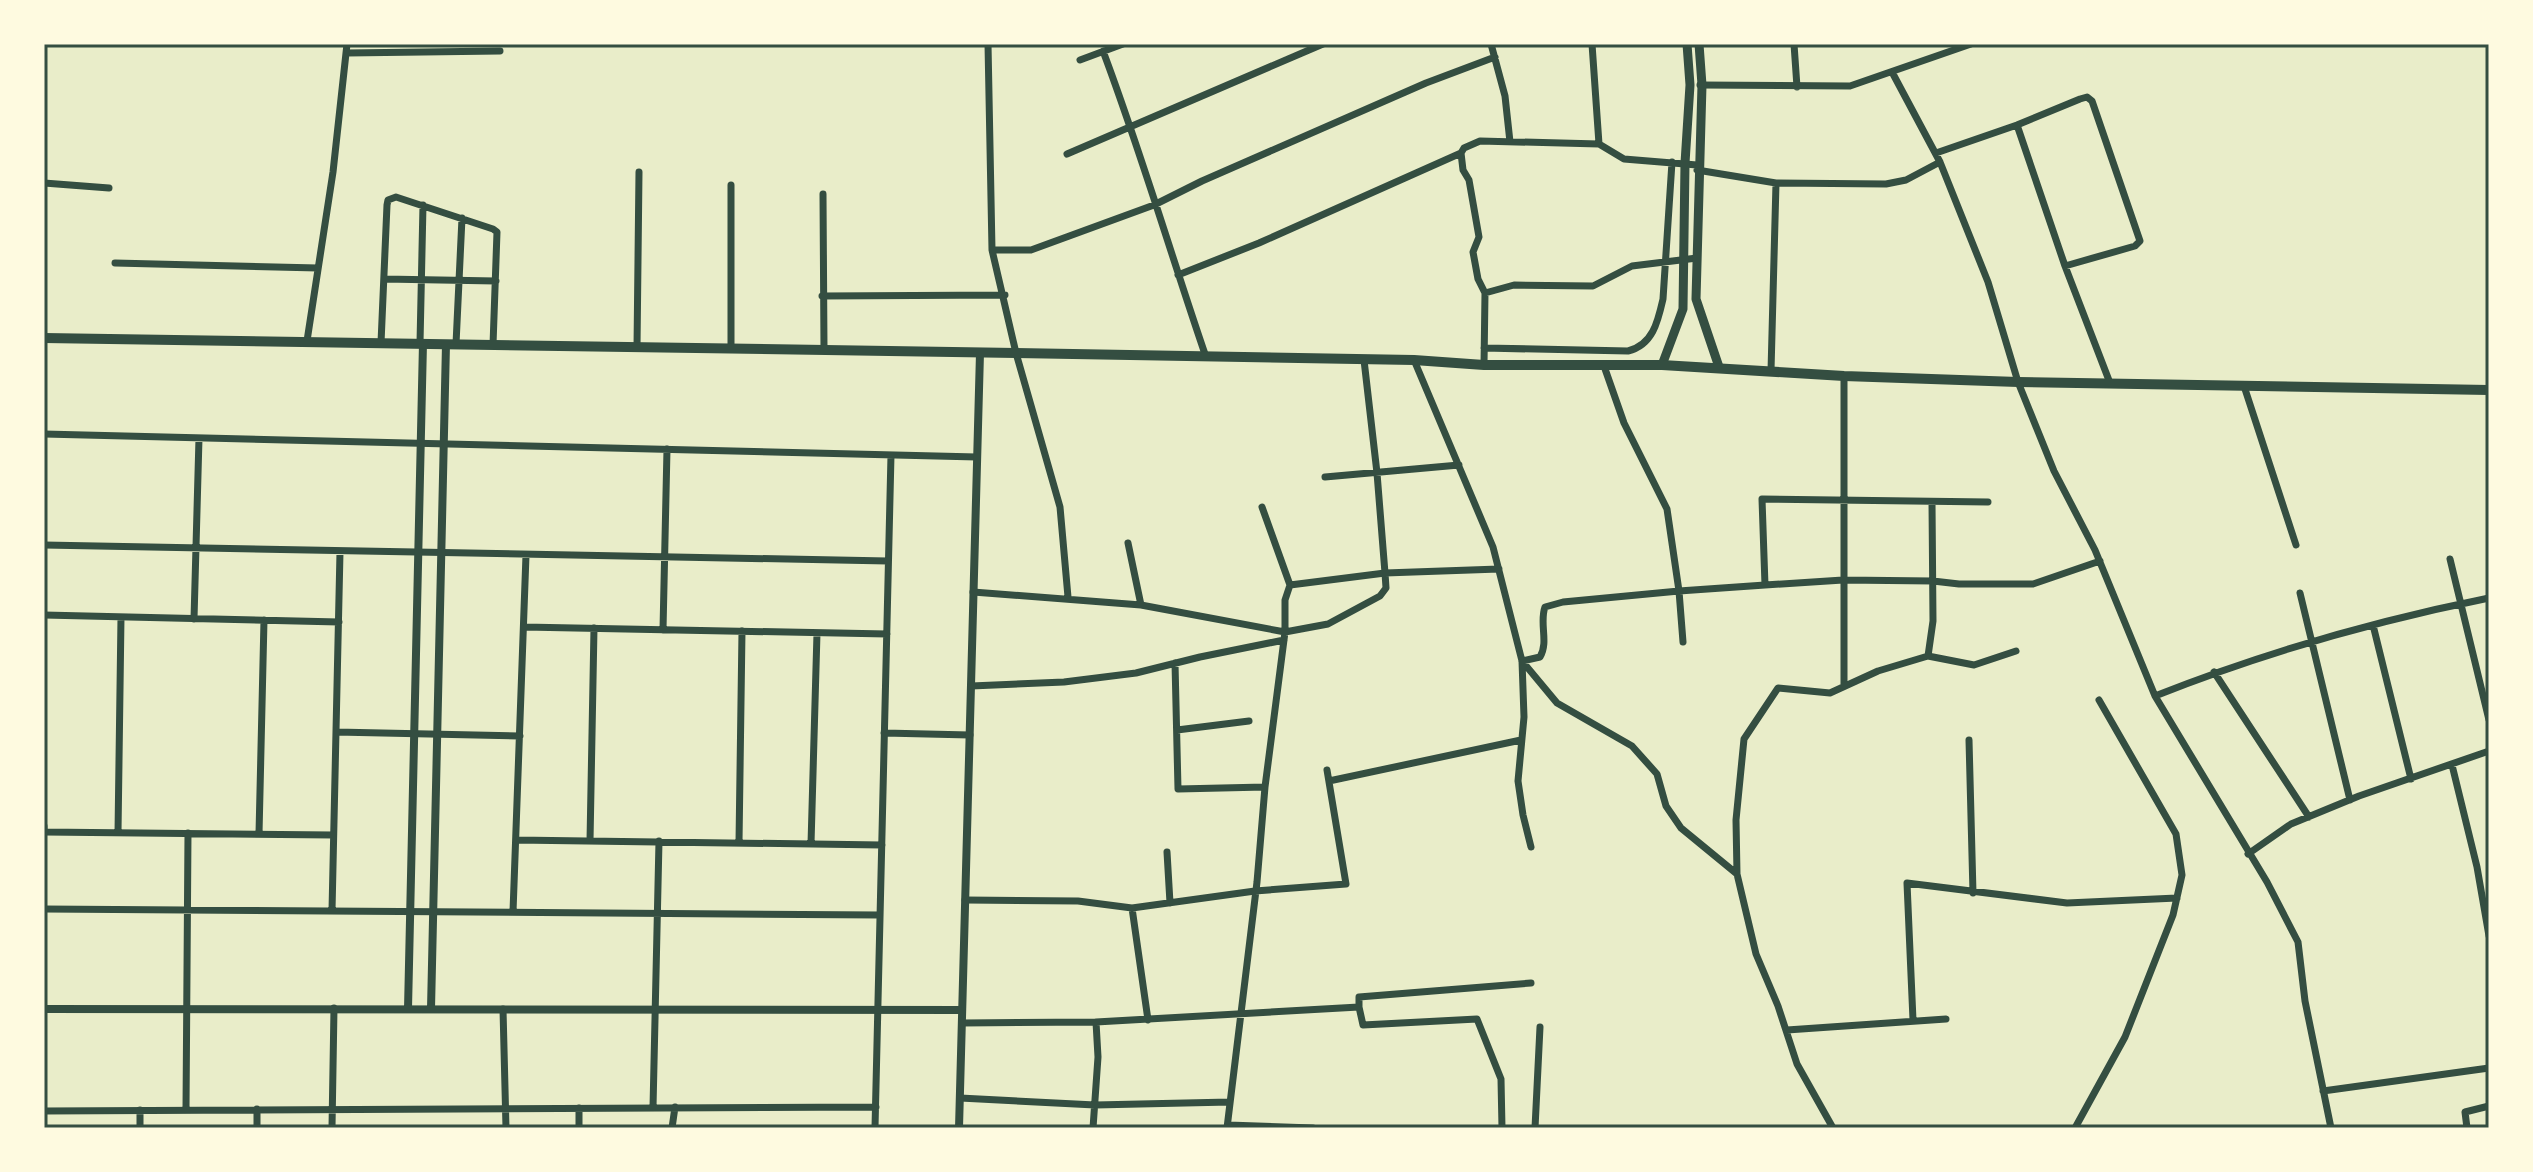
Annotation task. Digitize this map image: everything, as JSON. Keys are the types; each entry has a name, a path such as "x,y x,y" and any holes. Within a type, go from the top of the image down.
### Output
{"main road":[{"path":"1662,365 1683,309 1685,163 1690,85 1687,44"},
{"path":"1699,44 1702,85 1697,167 1696,299 1719,367"},
{"path":"44,338 1414,360 1484,365 1662,365 2018,382 2489,390"}],"street":[{"path":"988,44 992,250 1005,295 1016,353 1060,507 1068,597"},
{"path":"1080,60 1123,44"},
{"path":"1067,154 1323,44"},
{"path":"1491,44 1505,96 1510,142"},
{"path":"1592,44 1599,144"},
{"path":"1794,44 1797,87"},
{"path":"1690,85 1850,86 1971,44"},
{"path":"307,341 333,172 347,48 500,51"},
{"path":"1103,51 1132,126 1154,205 1206,357"},
{"path":"992,250 1031,250 1154,205 1426,83 1495,57"},
{"path":"1892,72 1940,162 1988,282 2018,382 2054,471 2100,561 2155,696 2267,882 2298,942 2305,1001 2331,1128"},
{"path":"1936,153 2080,99 2087,97 2092,101 2140,241 2135,246 2065,266"},
{"path":"2017,125 2065,266 2110,383"},
{"path":"1178,275 1273,237 1461,153 1464,148 1480,141 1599,144 1624,159 1685,163 1776,183 1886,184 1906,180 1940,162"},
{"path":"1461,153 1479,237 1473,252 1478,279 1485,293 1484,365"},
{"path":"1484,348 1602,352 1638,349 1645,343 1659,318 1663,299 1672,162"},
{"path":"637,348 639,172"},
{"path":"44,183 109,188"},
{"path":"1771,371 1776,183"},
{"path":"731,185 731,349"},
{"path":"823,194 824,349"},
{"path":"381,343 388,200 396,197 497,232 493,345"},
{"path":"408,1009 421,443 423,205"},
{"path":"431,1009 444,443 462,218"},
{"path":"1485,293 1514,285 1593,286 1632,266 1697,258"},
{"path":"115,263 318,268"},
{"path":"384,279 496,281"},
{"path":"822,296 1005,295"},
{"path":"959,1128 980,353"},
{"path":"971,686 1064,682 1136,673 1328,624 1380,596 1386,588 1385,573 1364,360"},
{"path":"1414,360 1493,547 1522,661 1524,717 1518,781 1531,847"},
{"path":"1604,366 1624,423 1667,509 1683,642"},
{"path":"1844,376 1844,686"},
{"path":"2244,386 2296,545"},
{"path":"44,434 977,457"},
{"path":"194,619 199,438"},
{"path":"663,630 667,449"},
{"path":"875,1128 891,455"},
{"path":"1325,477 1459,465"},
{"path":"1765,585 1762,499 1988,502"},
{"path":"1928,656 1933,621 1932,502"},
{"path":"1262,507 1290,585 1285,600 1285,636 1265,787 1228,1127 1313,1128"},
{"path":"1128,543 1141,605"},
{"path":"44,545 888,561"},
{"path":"332,911 340,552"},
{"path":"513,912 526,555"},
{"path":"2450,559 2489,720"},
{"path":"1522,661 1540,657 1544,650 1542,614 1551,603 1843,580 2033,584 2100,561"},
{"path":"1290,585 1385,573 1499,569"},
{"path":"973,592 1141,605 1285,636"},
{"path":"2300,593 2350,800"},
{"path":"2155,696 2214,672 2311,641 2489,598"},
{"path":"44,615 339,622"},
{"path":"118,833 121,617"},
{"path":"259,834 264,620"},
{"path":"2373,625 2411,779"},
{"path":"524,627 887,634"},
{"path":"590,841 594,628"},
{"path":"739,843 742,631"},
{"path":"811,844 817,633"},
{"path":"1833,1128 1797,1064 1787,1030 1756,954 1737,874 1736,820 1744,739 1778,688 1830,693 1878,671 1928,656 1974,665 2016,651"},
{"path":"1522,661 1557,703 1632,746 1657,774 1666,806 1681,828 1737,874"},
{"path":"1175,663 1178,789 1265,787"},
{"path":"2214,672 2309,817"},
{"path":"2075,1128 2125,1037 2173,915 2182,875 2176,834 2099,700"},
{"path":"1177,730 1249,721"},
{"path":"336,732 520,736"},
{"path":"884,733 970,735"},
{"path":"1329,781 1521,740"},
{"path":"1969,740 1973,893"},
{"path":"2248,854 2291,824 2489,751"},
{"path":"2452,765 2477,867 2489,936"},
{"path":"965,900 1078,901 1132,908 1255,891 1346,884 1327,770"},
{"path":"44,826 44,832 333,835"},
{"path":"186,1110 188,833"},
{"path":"516,840 882,845"},
{"path":"653,1108 659,841"},
{"path":"1167,852 1170,903"},
{"path":"1913,1020 1907,883 2067,903 2177,898"},
{"path":"1132,908 1148,1020"},
{"path":"44,909 880,915"},
{"path":"1502,1128 1501,1079 1477,1019 1363,1025 1359,997 1531,983"},
{"path":"962,1023 1148,1020 1359,1007"},
{"path":"332,1128 334,1008"},
{"path":"44,1009 962,1010"},
{"path":"503,1009 506,1128"},
{"path":"1787,1030 1946,1019"},
{"path":"1093,1128 1098,1057 1096,1022"},
{"path":"1535,1128 1540,1027"},
{"path":"2323,1091 2489,1068"},
{"path":"960,1098 1095,1105 1230,1102"},
{"path":"2467,1128 2465,1112 2489,1106"},
{"path":"672,1128 675,1107"},
{"path":"44,1111 876,1107"},
{"path":"579,1108 579,1128"},
{"path":"257,1109 257,1128"},
{"path":"140,1110 140,1128"}]}
